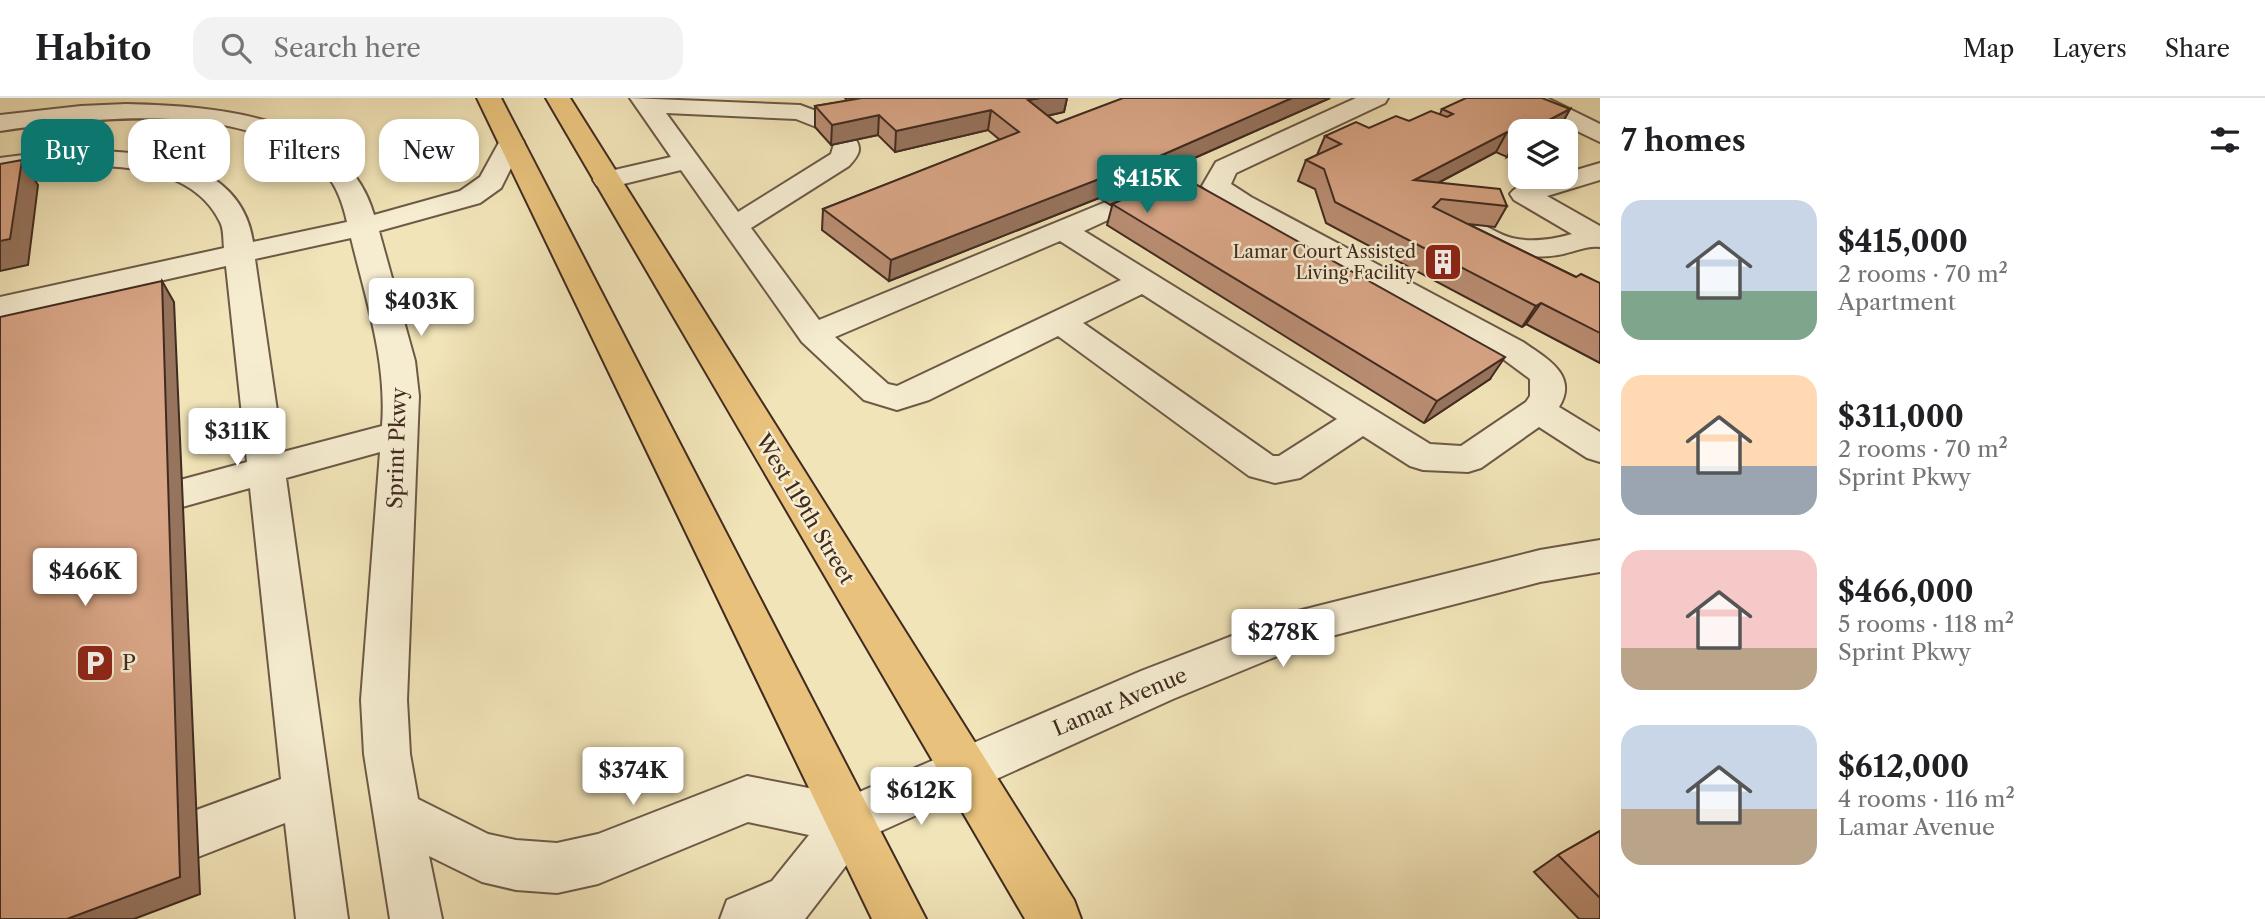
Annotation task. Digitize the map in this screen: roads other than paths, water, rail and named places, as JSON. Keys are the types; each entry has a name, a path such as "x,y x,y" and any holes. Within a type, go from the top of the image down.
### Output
{"main road":[{"path":"489,98 900,919"},
{"name":"West 119th Street","path":"558,98 1055,919"}],"street":[{"path":"0,106 2,98"},
{"path":"1190,179 1225,168 1376,98"},
{"path":"1528,98 1600,134"},
{"path":"645,102 800,112 837,133 847,146 846,154 840,160 735,226"},
{"path":"645,102 813,335 876,392 897,398 917,392 1144,281"},
{"name":"Sprint Pkwy","path":"0,122 63,113 130,110 206,114 256,125 287,136 311,148 345,181 357,204 398,361 402,396 384,700 387,754 416,919"},
{"path":"0,307 362,227 470,197 491,182 512,142"},
{"path":"0,166 92,158 143,163 180,172 217,193 229,206 236,224 241,254 322,919"},
{"path":"607,180 687,161"},
{"path":"1062,230 1423,457 1468,459 1538,410 1547,398 1547,375 1511,349 1241,203 1216,186 1225,168"},
{"path":"1496,195 1524,194 1600,171"},
{"path":"1524,194 1599,237"},
{"path":"813,335 1113,207"},
{"path":"1461,211 1478,234 1526,250 1563,247 1599,237"},
{"path":"1060,322 1262,467 1287,469 1363,419"},
{"path":"1538,410 1600,449"},
{"path":"182,493 400,434"},
{"name":"Lamar Avenue","path":"850,820 1157,685 1309,624 1539,566 1600,556"},
{"path":"198,833 306,793"},
{"path":"396,813 482,857 516,865 557,868 598,859 747,799 850,820 790,899 746,919"}],"place":[{"name":"Lamar Court Assisted Living Facility","path":"1443,262"},
{"name":"P","path":"95,663"}]}
